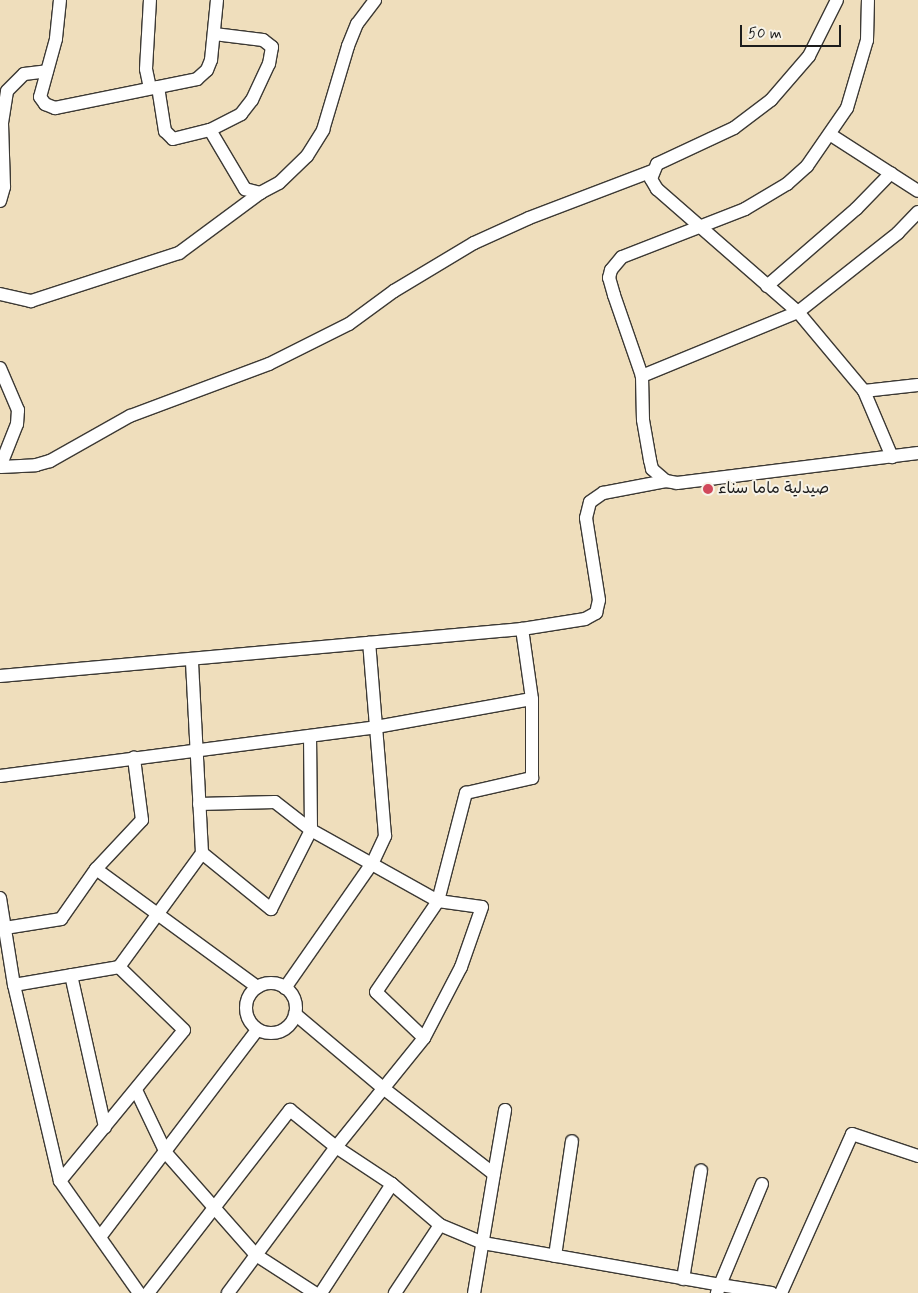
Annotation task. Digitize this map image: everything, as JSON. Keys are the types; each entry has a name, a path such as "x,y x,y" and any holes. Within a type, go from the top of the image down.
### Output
{"street":[{"path":"60,0 47,71 40,97 49,107 189,82 203,75 212,60 217,0"},
{"path":"150,0 146,69 154,88 164,131 169,138 181,139 210,130 241,114 252,100 273,51 271,44 264,40 214,34"},
{"path":"0,294 24,301 40,298 179,253 260,193 289,176 307,156 323,130 348,46 357,24 375,0"},
{"path":"0,368 18,410 17,424 0,467 36,466 50,461 130,416 269,364 349,324 394,291 474,243 529,218 652,171 657,164 734,128 771,100 809,56 837,0"},
{"path":"666,481 652,470 643,420 642,376 609,278 611,270 622,258 701,229 746,209 787,184 807,166 831,135 847,108 860,73 867,40 868,0"},
{"path":"0,201 4,187 3,114 7,91 24,74 47,71"},
{"path":"210,130 245,189 260,193"},
{"path":"831,135 918,191"},
{"path":"652,171 653,185 798,312 864,391 892,457"},
{"path":"767,286 856,208 891,173"},
{"path":"642,376 798,312 898,233 918,212"},
{"path":"864,391 918,385"},
{"path":"0,676 522,629 585,619 596,614 599,600 586,518 590,502 603,493 666,481 677,483 918,453"},
{"path":"424,1038 376,992 438,901 466,793 532,778 532,699 522,629"},
{"path":"285,988 373,862 384,836 370,643"},
{"path":"14,985 119,967 202,853 192,659"},
{"path":"0,776 376,727 532,699"},
{"path":"202,853 271,909 311,830 310,736"},
{"path":"5,928 62,919 96,869 142,820 134,758"},
{"path":"199,804 275,802 311,830 373,862 438,901 482,907 462,967 424,1038 336,1148 228,1293"},
{"path":"96,869 156,916 257,987"},
{"path":"0,898 14,985 60,1180 139,1293"},
{"path":"60,1180 184,1030 119,967"},
{"path":"71,975 105,1127"},
{"path":"276,984 285,988 292,995 295,1014 290,1025 280,1032 268,1034 256,1030 248,1020 245,1008 248,996 257,987 276,984"},
{"path":"295,1014 383,1088 494,1174"},
{"path":"100,1237 166,1153 256,1030"},
{"path":"136,1090 166,1153 256,1255 323,1292 392,1184"},
{"path":"148,1293 216,1209 290,1110 336,1148 392,1184 440,1225 483,1243 683,1279 719,1289 771,1293"},
{"path":"474,1293 505,1110"},
{"path":"780,1293 852,1134 918,1156"},
{"path":"554,1256 572,1141"},
{"path":"683,1279 701,1170"},
{"path":"719,1289 762,1184"},
{"path":"395,1293 440,1225"}],"place":[{"name":"صيدلية ماما سناء","path":"708,489"}]}
